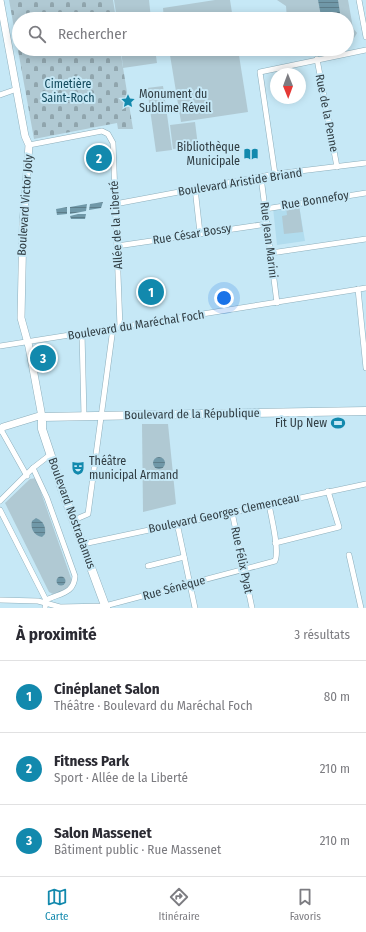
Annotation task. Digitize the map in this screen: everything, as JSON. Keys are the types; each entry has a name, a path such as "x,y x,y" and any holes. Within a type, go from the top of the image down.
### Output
{"main road":[{"name":"Boulevard Victor Joly","path":"0,0 26,142 29,145 22,225 20,300 21,318 42,417"},
{"name":"Boulevard de la République","path":"42,417 366,411"},
{"path":"0,429 8,430 40,420 42,417"},
{"name":"Boulevard Nostradamus","path":"42,417 42,429 105,607"}],"street":[{"path":"359,0 366,37"},
{"path":"354,52 366,50"},
{"path":"275,174 260,72 333,56"},
{"name":"Rue de la Penne","path":"317,59 337,167"},
{"path":"0,95 17,90"},
{"name":"Allée de la Liberté","path":"29,145 102,131 108,134 113,143 120,327"},
{"name":"Boulevard Aristide Briand","path":"115,204 275,174 366,163"},
{"name":"Rue Jean Marini","path":"261,177 277,303"},
{"path":"195,188 200,233"},
{"name":"Rue Bonnefoy","path":"265,209 366,193"},
{"name":"Rue César Bossy","path":"117,246 267,224"},
{"path":"271,253 366,239"},
{"name":"Boulevard du Maréchal Foch","path":"0,346 366,288"},
{"path":"358,289 365,340 366,368"},
{"path":"74,520 88,514 113,328"},
{"path":"82,333 84,416"},
{"path":"0,429 27,476"},
{"path":"0,501 27,476 33,468 51,454"},
{"path":"0,510 46,604 72,589 75,584 75,576 48,498 33,468"},
{"name":"Boulevard Georges Clemenceau","path":"83,544 366,484"},
{"path":"269,504 276,544 339,527 328,491"},
{"name":"Rue Félix Pyat","path":"232,512 252,608"},
{"path":"177,523 194,608"},
{"name":"Rue Sénèque","path":"0,600 46,604 60,607 105,607 189,583 275,561 277,558 276,544"},
{"path":"349,556 361,608"},
{"path":"148,566 184,557"}],"shaded area":[{"path":"318,0 338,0 340,12 320,12"},
{"path":"103,202 101,208 89,210 90,204"},
{"path":"87,204 86,211 70,214 70,207"},
{"path":"299,205 305,241 277,245 273,208"},
{"path":"67,207 67,214 57,215 56,209"},
{"path":"86,214 85,219 71,219 70,216"},
{"path":"157,457 161,457 165,463 161,469 157,469 153,465 153,461"},
{"path":"36,518 42,522 44,526 45,534 42,537 37,535 32,529 32,521"},
{"path":"61,576 66,581 61,586 56,581"}],"green space":[{"name":"Cimetière Saint-Roch","path":"9,0 113,0 115,12 12,12 12,17"},
{"path":"114,0 149,0 150,12 116,12"},
{"path":"215,0 230,0 232,12 163,12 163,8"},
{"path":"277,0 348,0 350,12 286,12 286,6"},
{"path":"354,29 357,33 354,38"},
{"name":"Cimetière Saint-Roch","path":"19,56 121,56 133,129 118,129 117,123 34,139"},
{"path":"122,56 156,56 157,63 123,68"},
{"path":"170,56 239,56 248,112 181,122"},
{"path":"163,86 172,150 156,152 147,88"},
{"path":"195,122 198,146 173,149 170,125"},
{"path":"299,205 303,232 284,234 282,216 287,215 286,206"},
{"path":"142,424 168,424 176,504 143,512"},
{"path":"36,478 72,581 70,588 53,594 49,592 5,503 30,479"}],"place":[{"name":"Monument du Sublime Réveil","path":"128,101"},
{"name":"Bibliothèque Municipale","path":"251,154"},
{"name":"Fitness Park","path":"99,158"},
{"name":"Cinéplanet Salon","path":"151,292"},
{"name":"Salon Massenet","path":"43,358"},
{"name":"Fit Up New","path":"338,423"},
{"name":"Théâtre municipal Armand","path":"78,468"}]}
